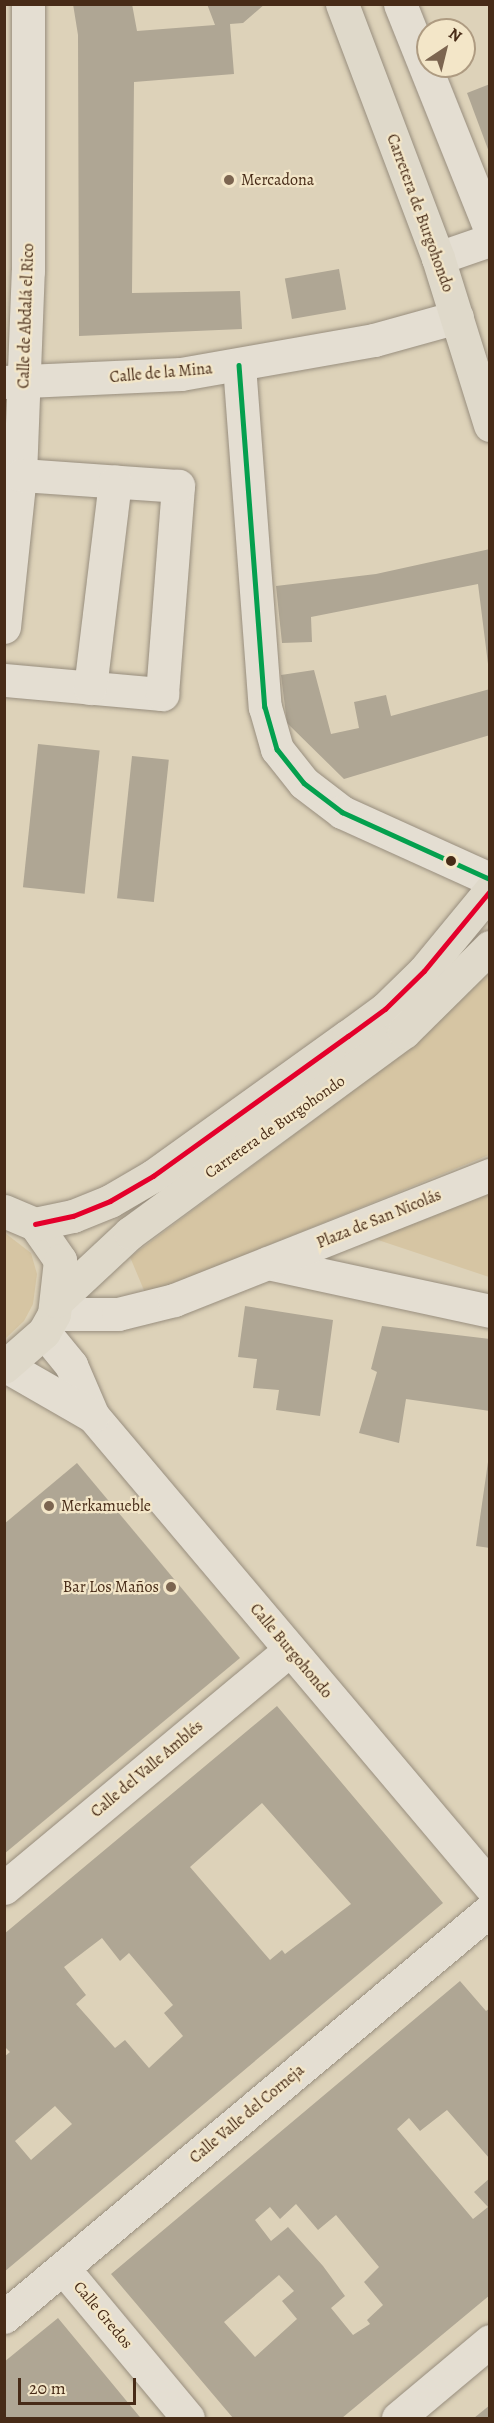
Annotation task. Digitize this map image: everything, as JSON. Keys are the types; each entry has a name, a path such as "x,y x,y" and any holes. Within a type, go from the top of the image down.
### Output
{"main road":[{"name":"Carretera de Burgohondo","path":"342,4 438,258 489,425"},
{"name":"Carretera de Burgohondo","path":"35,1224 82,1212 153,1176 357,1029 424,971 489,891"},
{"name":"Carretera de Burgohondo","path":"5,1367 129,1233 404,1032 489,947"},
{"path":"4,1211 35,1224 60,1260 51,1316"}],"street":[{"name":"Calle de Abdalá el Rico","path":"4,627 20,475 14,382 28,271 28,4"},
{"path":"400,4 489,229"},
{"path":"438,258 489,240"},
{"name":"Calle de la Mina","path":"14,382 181,374 374,340 457,317"},
{"path":"239,365 265,707 277,749 304,783 342,812 489,879"},
{"path":"4,680 162,694 178,486 20,475"},
{"path":"90,688 115,482"},
{"name":"Plaza de San Nicolás","path":"51,1316 118,1314 174,1300 489,1175"},
{"name":"Plaza de San Nicolás","path":"268,1263 489,1311"},
{"name":"Calle Burgohondo","path":"51,1316 93,1416 489,1886"},
{"name":"Calle Burgohondo","path":"5,1367 93,1416"},
{"name":"Calle del Valle Amblés","path":"4,1888 290,1650"},
{"name":"Calle Valle del Corneja","path":"4,2317 489,1910"},
{"name":"Calle Gredos","path":"63,2268 188,2418"},
{"path":"398,2418 489,2342"}],"shaded area":[{"path":"489,969 489,1155 146,1295 130,1257 402,1054"},
{"path":"489,1192 489,1277 372,1238"},
{"path":"5,1233 31,1253 37,1274 33,1304 24,1321 5,1339"}],"building":[{"path":"73,4 132,4 137,31 215,25 207,4 265,4 243,23 230,24 234,74 134,82 132,293 240,291 242,329 79,336 78,35"},
{"path":"490,84 490,152 489,152 467,93"},
{"path":"339,269 346,309 292,319 285,279"},
{"path":"490,549 490,680 478,584 311,617 312,642 282,643 276,586 376,574"},
{"path":"314,670 331,734 359,728 354,702 386,695 391,716 490,689 490,735 344,779 287,723 281,675"},
{"path":"38,744 100,750 85,894 23,887"},
{"path":"132,756 169,760 154,902 117,898"},
{"path":"245,1306 333,1320 320,1416 276,1410 279,1390 253,1388 257,1359 238,1357"},
{"path":"382,1326 490,1339 490,1411 406,1399 399,1443 359,1433 377,1372 371,1369"},
{"path":"488,1462 490,1462 490,1548 476,1546"},
{"path":"77,1463 240,1658 4,1854 4,1524"},
{"path":"277,1706 443,1903 4,2272 4,2057 10,2052 4,2046 4,1934","holes":["262,1803 351,1904 285,1954 282,1950 270,1960 190,1867","102,1938 120,1961 129,1953 173,2005 164,2013 183,2036 149,2068 125,2040 115,2048 76,2004 86,1995 64,1967","55,2106 72,2124 31,2160 15,2141"]},
{"path":"460,1981 486,2011 490,2008 490,2159 447,2110 420,2131 409,2118 397,2129 473,2219 488,2207 474,2192 490,2178 490,2295 342,2418 233,2418 111,2274","holes":["296,2204 318,2230 336,2215 379,2267 364,2282 383,2305 367,2320 370,2324 353,2335 331,2308 345,2296 323,2266 288,2227 271,2241 255,2220 270,2207 280,2219","279,2275 294,2291 282,2301 297,2319 255,2357 224,2322"]},
{"path":"58,2318 141,2418 4,2418 4,2362"},
{"path":"490,2405 490,2418 474,2418"}],"transit line":[{"path":"239,365 265,707 277,749 304,783 342,812 490,879"},
{"path":"35,1224 73,1216 110,1201 153,1176 385,1009 424,971 490,891"}],"place":[{"name":"Mercadona","path":"229,180"},
{"name":"Merkamueble","path":"49,1506"},
{"name":"Bar Los Maños","path":"171,1587"}]}
